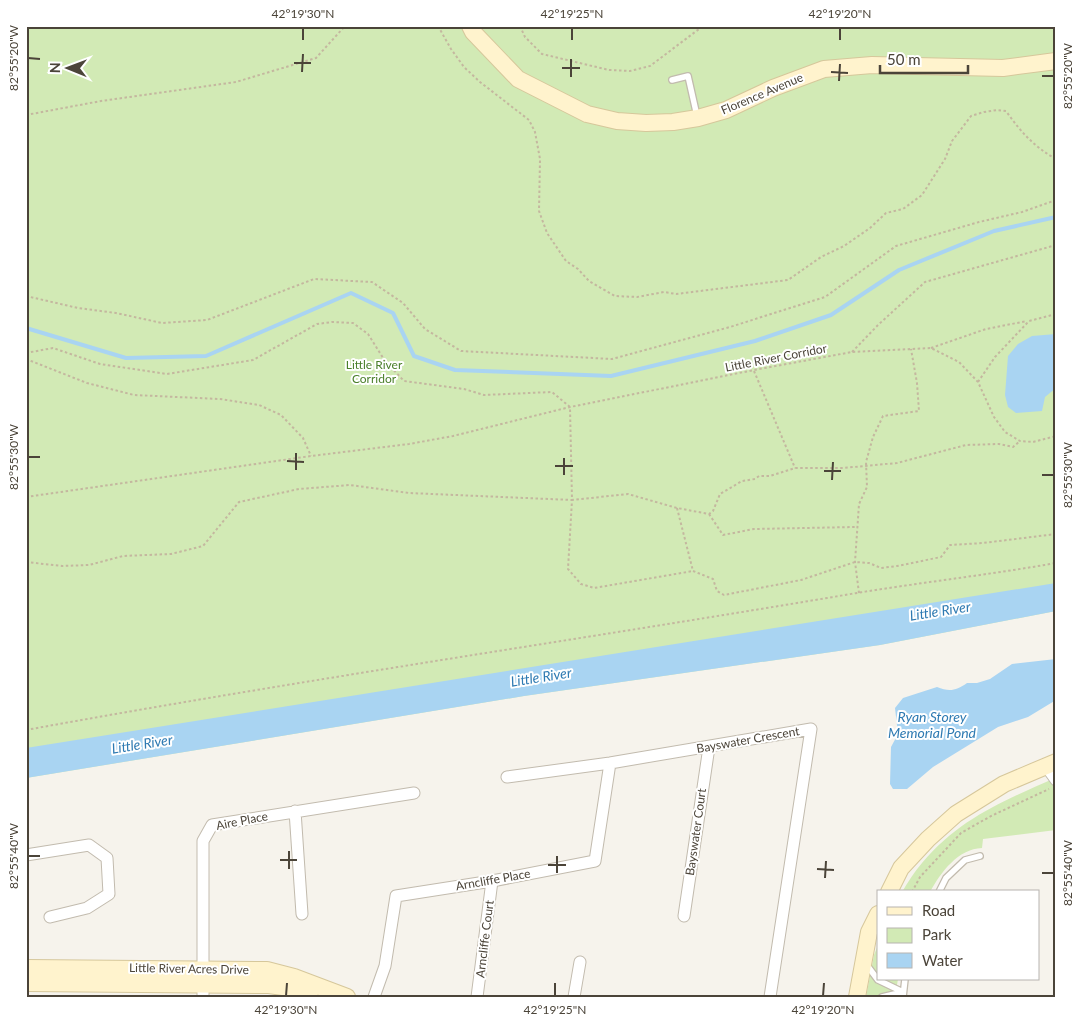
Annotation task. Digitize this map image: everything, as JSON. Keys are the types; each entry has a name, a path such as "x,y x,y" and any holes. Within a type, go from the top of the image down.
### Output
{"street":[{"name":"Florence Avenue","path":"470,26 473,32 518,78 587,114 617,121 646,123 673,122 698,118 726,110 773,88 824,69 872,65 1003,68 1056,61"},
{"name":"Bayswater Crescent","path":"506,777 610,763 811,729 770,997"},
{"name":"Bayswater Court","path":"684,916 708,747"},
{"name":"Arncliffe Place","path":"374,997 385,966 396,896 492,881 595,861 610,763"},
{"path":"891,890 901,868 928,839 956,814 1004,784 1051,764 1056,780"},
{"name":"Aire Place","path":"203,983 203,841 212,826 414,793"},
{"path":"295,811 302,914"},
{"path":"26,855 90,845 107,858 108,894 87,908 50,917"},
{"name":"Arncliffe Court","path":"477,997 492,881"},
{"path":"857,997 869,932 877,916"},
{"path":"574,997 580,962"},
{"name":"Little River Acres Drive","path":"26,968 203,983 266,970 294,977 346,997"},
{"name":"Little River Acres Drive","path":"26,983 269,985 290,988 310,997"}],"lane":[{"path":"672,80 688,76 698,118"},
{"path":"940,890 946,878 965,860 980,856"},
{"path":"864,960 877,979"},
{"path":"878,980 903,994"},
{"path":"903,994 905,980"},
{"path":"882,997 903,994"}],"path":[{"path":"26,115 100,100 236,82 316,58 345,26"},
{"path":"438,26 464,67 480,82 529,120 535,132 539,148 539,211 547,233 566,261 578,269 589,281 615,296 637,297 664,292 676,294 788,280 822,257 851,241 870,228 886,213 903,208 922,195 945,160 952,141 971,116 997,110 1006,111 1032,143 1056,159"},
{"path":"520,26 525,37 542,54 609,70 630,71 650,66 703,26"},
{"path":"26,296 78,308 116,313 162,323 207,320 314,279 372,282 403,303 425,329 461,351 612,359 730,327 825,297 896,246 979,222 1022,212 1056,200"},
{"path":"852,352 925,282 1056,245"},
{"path":"931,348 986,329 1056,314"},
{"path":"978,382 994,358 1029,321"},
{"path":"26,354 54,348 100,364 166,374 253,360 317,324 332,322 353,323 368,334 385,361 404,381 464,389 484,396 552,392 570,407 572,500 568,569 581,584 594,588 693,571 713,579 717,591 724,595 801,580 855,562 869,563 881,568 941,557 950,544 983,543 1056,534"},
{"path":"858,593 855,562 856,527 859,504 867,487 867,465 873,437 883,416 918,411 911,348"},
{"name":"Little River Corridor","path":"26,497 311,456 410,444 462,434 570,407 754,370 852,352 911,348 931,348 960,362 978,382 994,417 1005,432 1020,441"},
{"path":"26,359 86,383 134,394 220,399 259,405 281,415 303,438 311,456"},
{"path":"754,370 795,468"},
{"path":"709,514 713,511 720,494 742,481 755,479 760,476 770,476 795,468 843,468 897,463 966,445 999,444 1013,447 1020,441 1034,442 1056,436"},
{"path":"26,562 62,566 88,566 123,556 171,554 203,546 239,502 299,489 350,485 409,493 572,500 628,494 677,508 709,514 724,535 754,529 856,527"},
{"path":"677,508 693,571"},
{"path":"26,730 520,646 706,619 858,593 1056,563"},
{"path":"913,890 920,877 961,833 1045,790"}],"green space":[{"name":"Little River Corridor","path":"26,26 1056,26 1056,611 880,645 524,696 26,778"},
{"path":"1055,778 1056,830 983,839 982,848 965,852 958,857 939,877 931,890 903,890 922,863 951,834 983,813"},
{"path":"877,948 877,980 898,980 895,997 866,997"}],"water":[{"path":"1056,334 1056,388 1045,397 1042,411 1016,413 1008,407 1005,395 1008,356 1018,344 1032,336"},
{"name":"Little River","path":"1056,583 1056,611 880,645 524,696 26,778 26,748"},
{"name":"Ryan Storey Memorial Pond","path":"1056,659 1056,700 1028,717 998,727 933,767 907,789 893,789 890,784 891,747 898,734 895,708 903,698 937,687 952,690 967,683 977,683 990,679 1012,664"}],"waterway":[{"path":"26,328 126,358 206,356 351,293 393,313 414,356 455,370 611,376 755,341 831,315 899,270 994,231 1056,217"}]}
